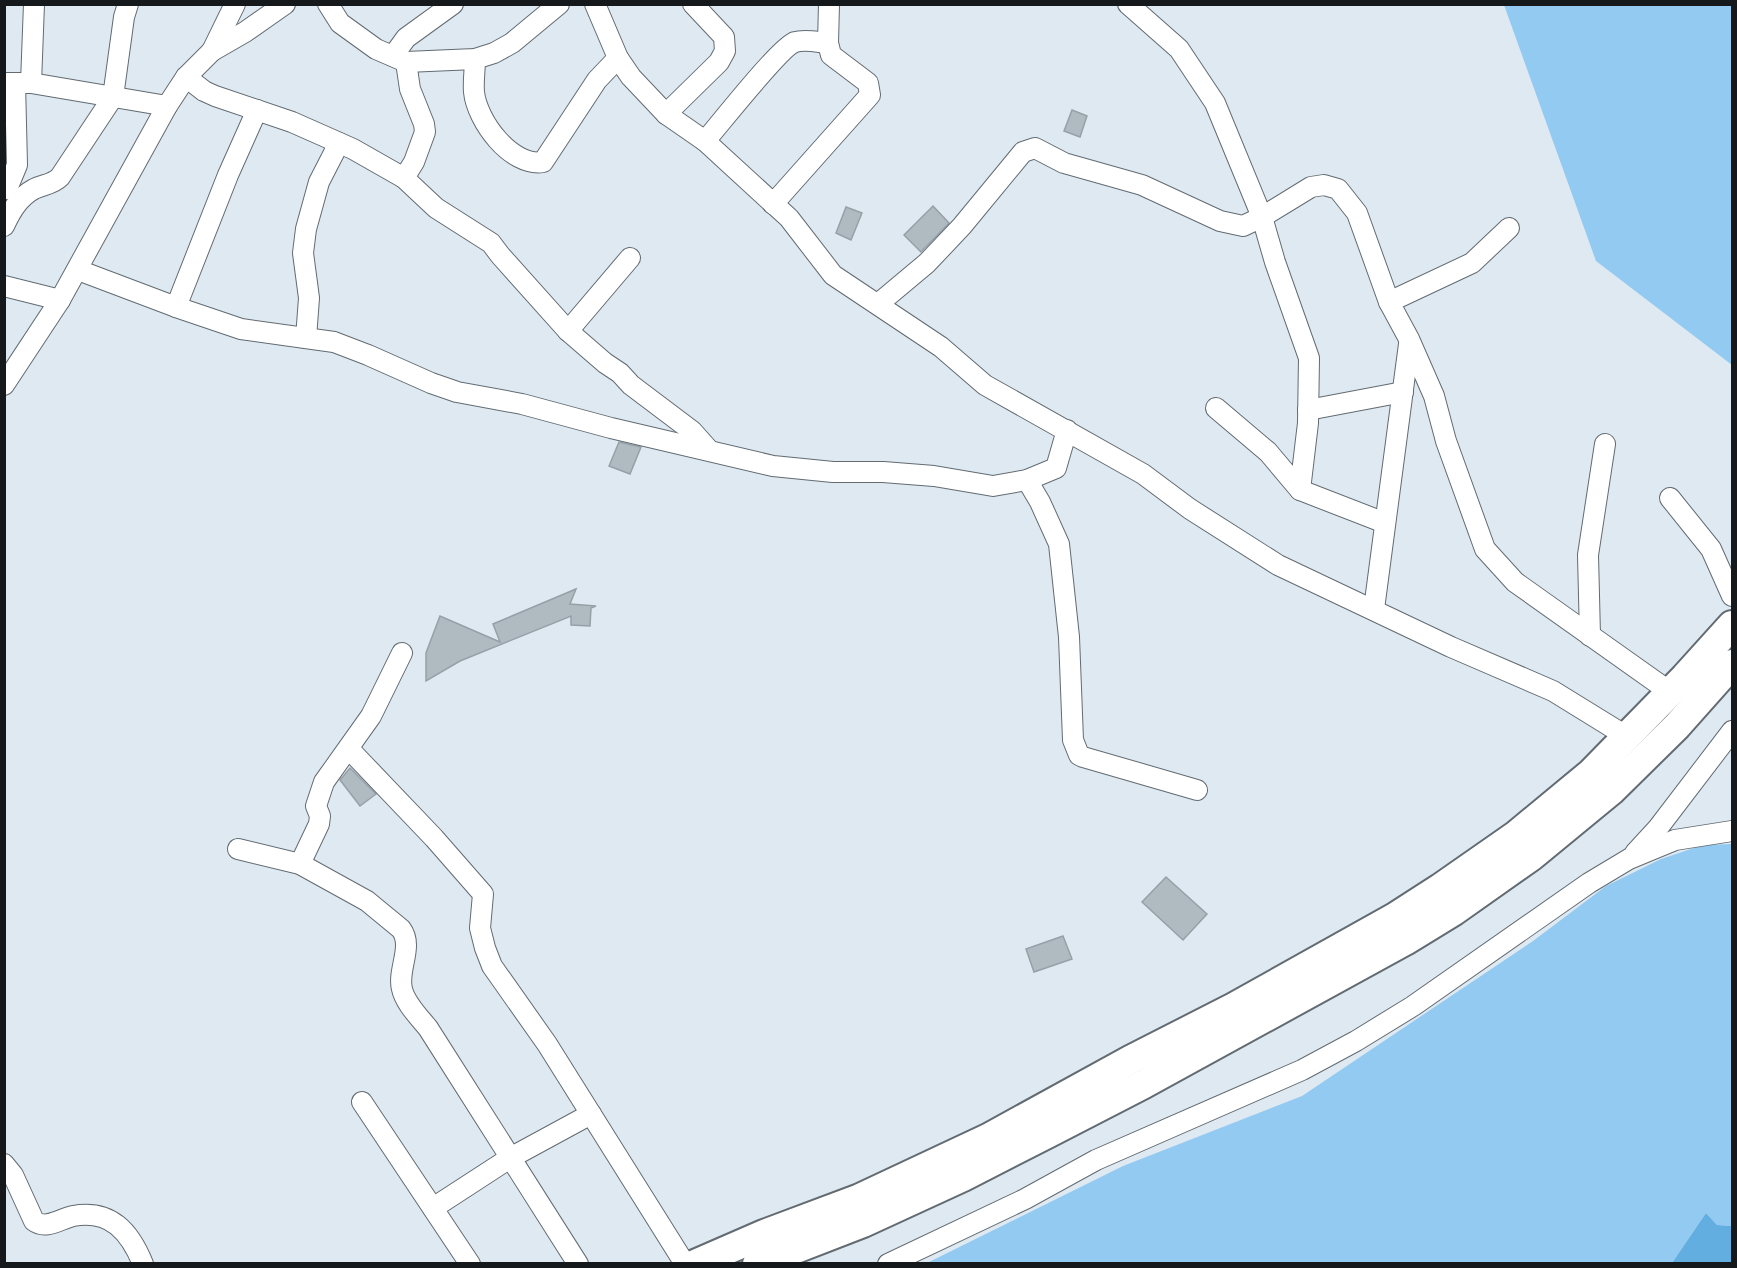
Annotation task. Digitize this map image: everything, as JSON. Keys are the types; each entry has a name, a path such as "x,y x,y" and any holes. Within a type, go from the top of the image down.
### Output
{"highway":[{"path":"695,1263 860,1198 988,1138 1130,1060 1234,1007 1395,917 1516,835 1591,773 1732,625"},
{"path":"757,1263 863,1223 992,1162 1154,1079 1405,942 1532,856 1611,791 1677,726 1732,664"}],"street":[{"path":"4,226 12,210 12,191 17,165 17,83 34,4"},
{"path":"12,191 52,185 60,177 113,97 124,16 128,4"},
{"path":"212,51 235,4"},
{"path":"4,385 78,270 167,106 186,77 212,51 245,32 285,4"},
{"path":"328,4 340,23 376,49 399,59 475,59 494,53 512,43 559,4"},
{"path":"404,178 414,162 425,132 399,59 406,38 453,4"},
{"path":"595,4 618,58 631,77 666,114 705,141 789,218 833,275 941,347 985,385 1143,474 1190,509 1278,565 1451,647 1553,691 1626,736"},
{"path":"666,114 718,62 725,51 724,37 693,4"},
{"path":"773,204 870,95 868,83 831,55 828,43 829,4"},
{"path":"1128,4 1179,49 1215,103 1262,217 1275,262 1309,358 1308,410 1300,490"},
{"path":"705,141 774,60 793,43 803,40 828,43"},
{"path":"475,59 474,93 482,117 496,141 533,163 543,162 597,80 618,58"},
{"path":"186,77 204,92 292,122 339,143 404,178 436,208 491,243 568,331 620,373 631,385 692,431 708,449"},
{"path":"17,83 167,106"},
{"path":"176,307 228,175 257,110"},
{"path":"306,338 309,298 303,253 306,229 319,182 339,143"},
{"path":"878,304 934,255 986,199 1023,152 1035,148 1064,163 1142,185 1220,222 1243,225 1262,217 1311,187 1324,185 1338,189 1357,213 1389,302 1409,339 1434,396 1446,441 1485,549 1515,582 1670,692"},
{"path":"1389,302 1472,263 1509,228"},
{"path":"568,331 630,258"},
{"path":"78,270 241,329 334,342 457,392 522,404 611,428 773,466 821,471 904,474 993,486 1027,480 1056,468 1067,430"},
{"path":"4,286 60,300"},
{"path":"1374,609 1409,339"},
{"path":"1308,410 1403,392"},
{"path":"1216,408 1268,452 1300,490 1385,524"},
{"path":"1590,636 1588,555 1605,444"},
{"path":"1027,480 1059,544 1069,637 1073,740 1076,750 1083,757 1197,790"},
{"path":"1670,498 1711,549 1732,596"},
{"path":"300,864 319,824 320,816 316,806 324,782 371,716 402,653"},
{"path":"1629,859 1658,828 1732,731"},
{"path":"349,748 483,894 480,928 492,966 547,1044 685,1263"},
{"path":"888,1263 1025,1199 1096,1160 1302,1070 1356,1041 1413,1006 1589,884 1629,859 1675,840 1732,831"},
{"path":"238,849 300,864 367,901 404,934 405,962 401,988 405,997 428,1028 578,1263"},
{"path":"362,1102 470,1263"},
{"path":"433,1208 510,1158 591,1114"},
{"path":"4,1164 13,1176 34,1221 39,1225 74,1216 99,1216 122,1227 135,1245 143,1263"}],"shaded area":[{"path":"1504,5 1732,5 1732,365 1596,261"},
{"path":"1732,844 1732,1226 1717,1225 1706,1213 1672,1263 925,1264 1123,1166 1302,1096 1533,941 1606,886 1661,859 1703,845"},
{"path":"1706,1213 1717,1225 1732,1226 1732,1263 1672,1263"}],"building":[{"path":"1072,110 1087,116 1080,137 1064,131"},
{"path":"933,206 949,223 921,252 904,235"},
{"path":"846,207 862,213 851,240 836,233"},
{"path":"619,442 641,447 630,474 609,466"},
{"path":"576,589 570,604 596,606 591,608 590,626 571,625 571,616 460,661 426,681 426,653 440,616 500,642 493,624"},
{"path":"350,768 376,794 360,806 340,780"},
{"path":"1166,877 1207,914 1183,940 1142,902"},
{"path":"1063,936 1072,959 1034,972 1026,949"}]}
